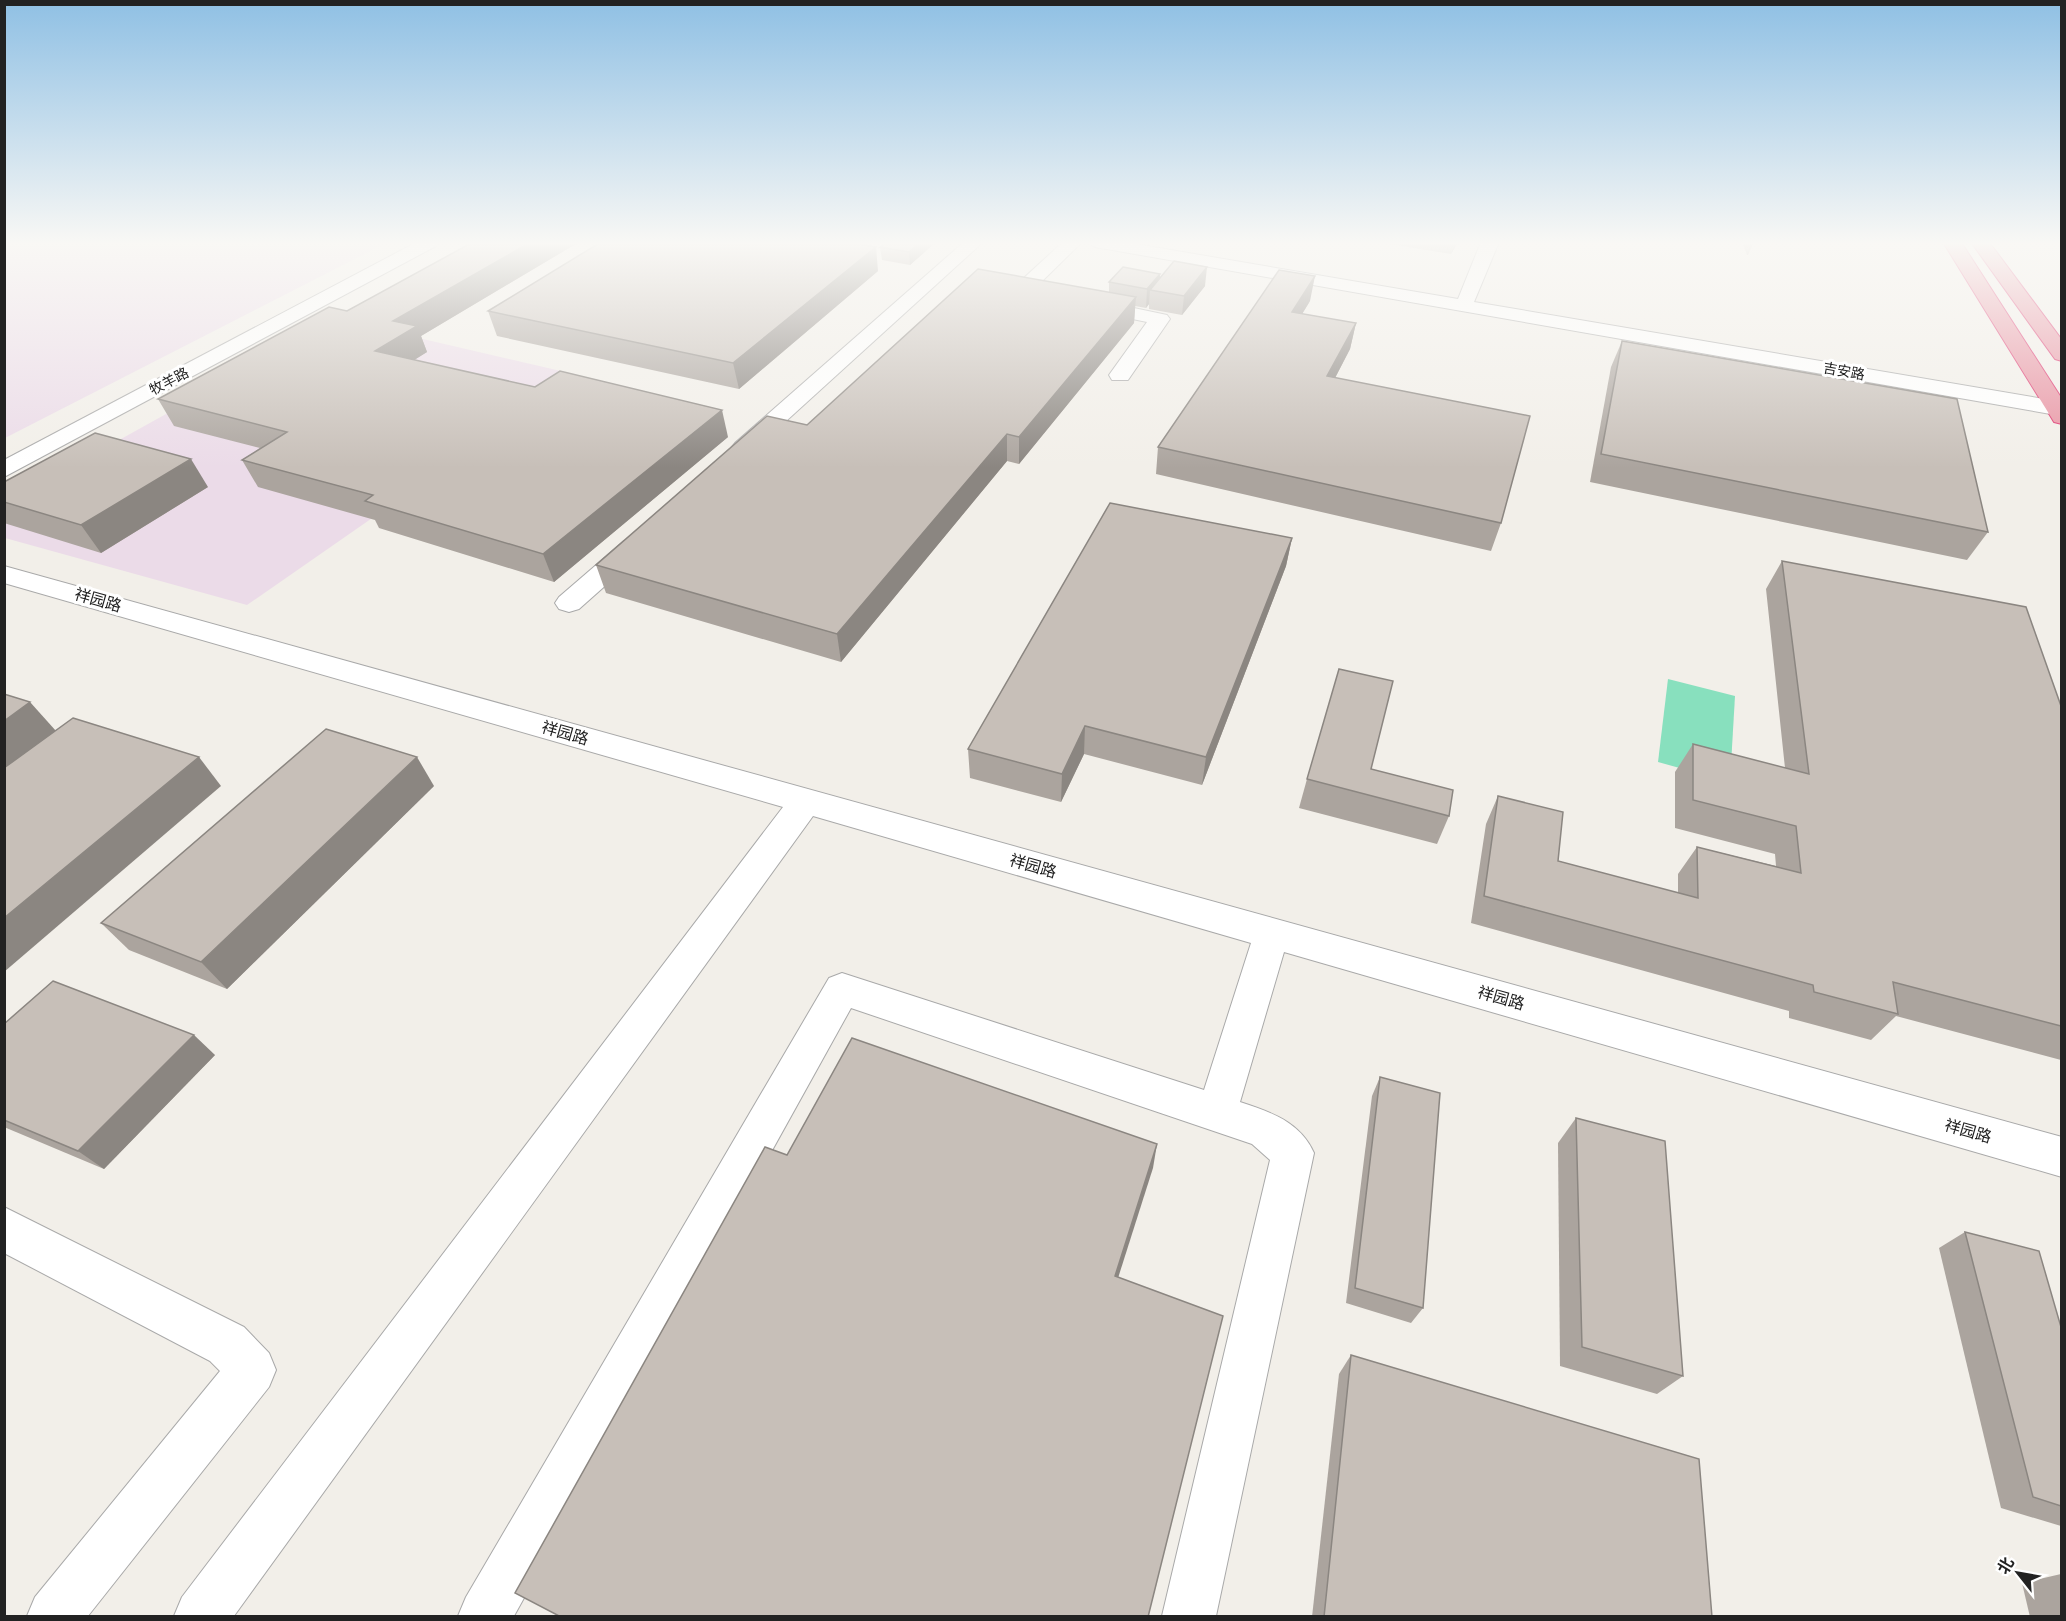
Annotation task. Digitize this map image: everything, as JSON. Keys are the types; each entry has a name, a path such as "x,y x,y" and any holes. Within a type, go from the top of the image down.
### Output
{"highway":[{"path":"2001,318 2058,406"},
{"path":"2035,318 2061,354"}],"street":[{"name":"牧羊路","path":"4,470 289,318"},
{"path":"730,459 899,318"},
{"path":"1120,375 1160,319 1153,318"},
{"name":"吉安路","path":"1539,318 2058,406"},
{"name":"吉安路","path":"1575,318 2058,406"},
{"path":"569,603 650,531"},
{"name":"祥园路","path":"4,574 2061,1158"},
{"path":"201,1617 806,801"},
{"path":"1217,1112 1272,933"},
{"path":"485,1617 842,989 1265,1129 1293,1153 1189,1617"},
{"path":"4,1229 227,1344 252,1370 54,1617"}],"shaded area":[{"path":"4,318 240,318 5,438"},
{"path":"337,319 578,375 247,605 5,538 4,504"}],"green space":[{"path":"1668,679 1735,696 1730,782 1658,762"}],"building":[{"path":"309,318 399,318 393,321 417,326 375,351 535,387 560,371 722,410 543,554 365,501 373,495 242,460 287,432 158,399"},
{"path":"519,318 789,318 733,363"},
{"path":"925,318 1119,318 1019,437 1007,434 837,634 596,565 767,416 807,425"},
{"path":"1246,318 1325,318 1356,323 1327,376 1530,416 1501,523 1158,447"},
{"path":"1622,341 1957,399 1988,532 1601,454"},
{"path":"95,433 191,459 81,525 4,502 4,482"},
{"path":"1110,503 1292,538 1206,757 1085,726 1062,774 968,749"},
{"path":"1782,561 2026,607 2061,706 2061,1026 1893,982 1898,1014 1814,992 1813,985 1484,896 1498,796 1563,812 1558,861 1698,898 1697,847 1801,873 1796,826 1693,800 1693,744 1809,774"},
{"path":"1339,669 1393,681 1371,769 1453,790 1449,816 1307,779"},
{"path":"4,694 30,702 4,721"},
{"path":"73,718 199,757 4,918 4,768"},
{"path":"326,729 417,757 201,962 101,923"},
{"path":"53,981 194,1035 78,1151 4,1120 4,1024"},
{"path":"852,1038 1157,1144 1115,1276 1223,1316 1148,1617 561,1617 515,1593 765,1147 787,1155"},
{"path":"1380,1077 1440,1093 1423,1308 1355,1288"},
{"path":"1576,1118 1665,1141 1683,1376 1582,1347"},
{"path":"1965,1232 2039,1251 2061,1327 2061,1506 2033,1497"},
{"path":"1351,1355 1699,1459 1712,1617 1324,1617"}]}
